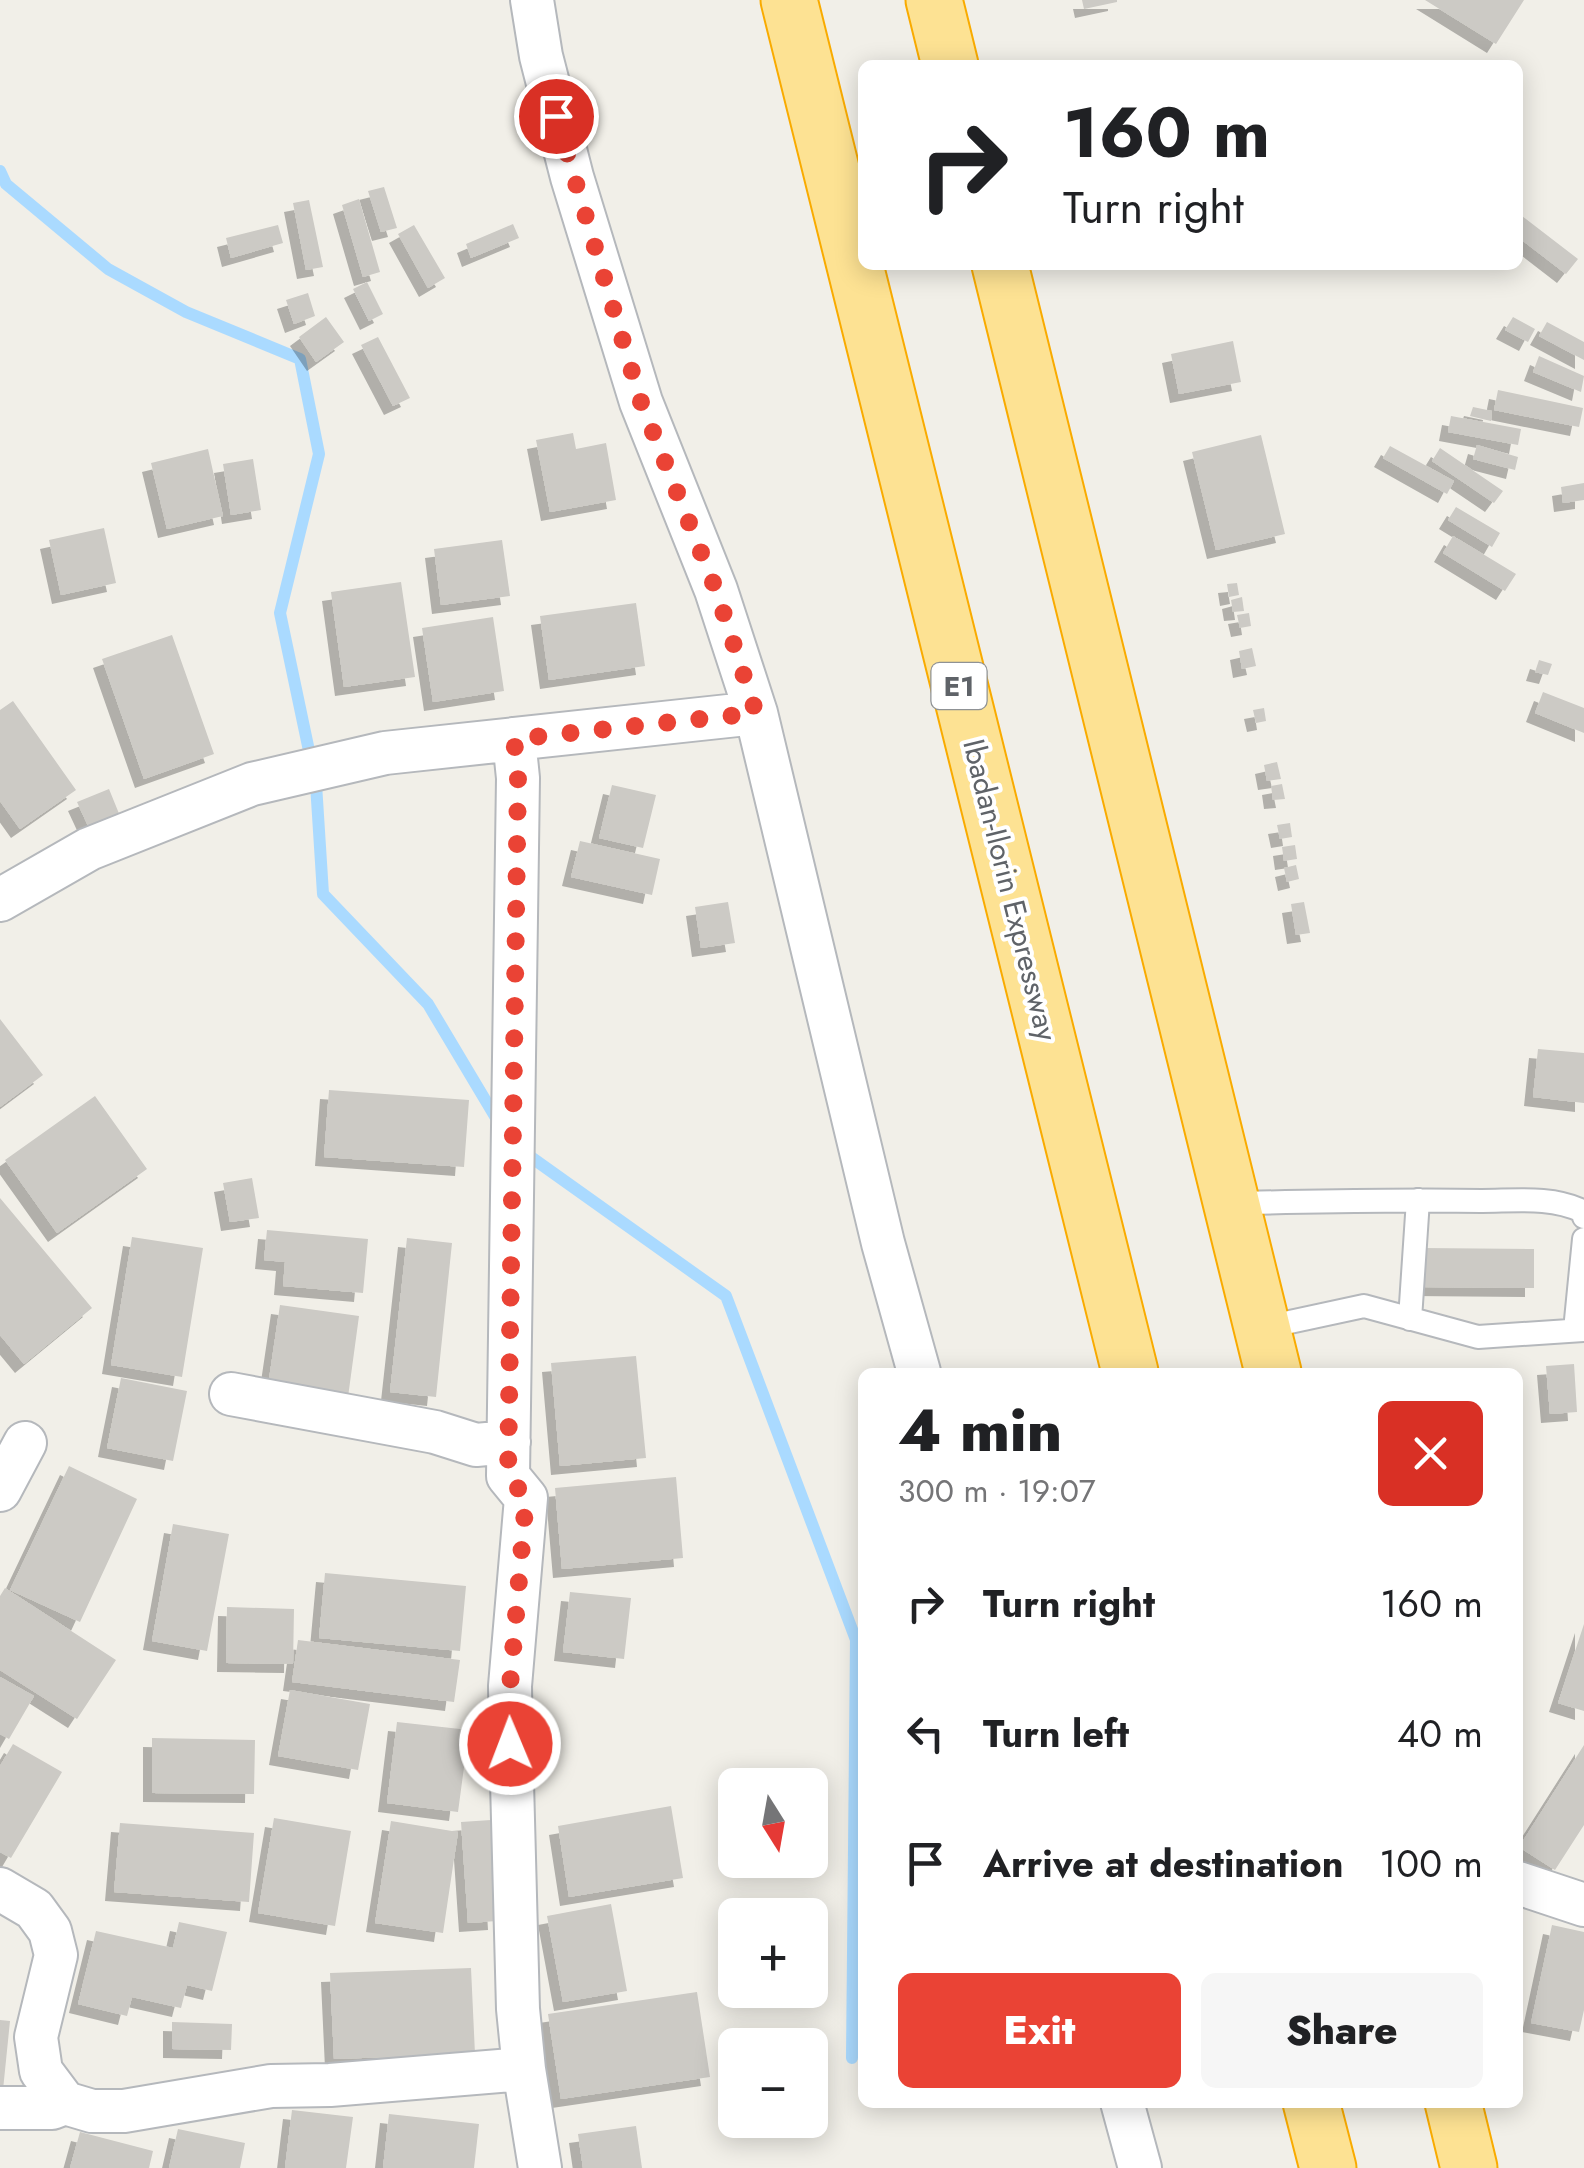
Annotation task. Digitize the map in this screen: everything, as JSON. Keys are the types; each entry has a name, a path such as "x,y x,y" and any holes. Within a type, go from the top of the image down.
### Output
{"highway":[{"name":"Ibadan-Ilorin Expressway","path":"788,0 1129,1368"},
{"path":"934,0 949,60"},
{"path":"1001,270 1268,1350"},
{"path":"1313,2108 1328,2168"},
{"path":"1454,2108 1469,2168"}],"street":[{"path":"532,0 541,56 572,177 641,402 716,590 756,713 917,1368"},
{"path":"0,900 90,849 252,784 385,753 756,713"},
{"path":"514,739 518,778 508,1476 526,1498 510,1686 518,2009 540,2168"},
{"path":"231,1394 435,1432 476,1444 509,1442"},
{"path":"0,1490 26,1443"},
{"path":"1523,1885 1584,1904"},
{"path":"0,1889 34,1910 50,1931 56,1955 36,2038 41,2071 65,2103 92,2111 124,2111 271,2086 524,2069"},
{"path":"0,2108 52,2108 65,2103"},
{"path":"1124,2108 1140,2168"}],"lane":[{"path":"1410,1319 1418,1200"},
{"path":"1231,1204 1418,1200 1556,1203 1582,1211 1584,1217"},
{"path":"1268,1350 1364,1306 1478,1336 1580,1330 1584,1238"}],"building":[{"path":"1082,0 1117,0 1117,2 1084,9"},
{"path":"1425,0 1524,0 1496,44"},
{"path":"384,187 397,228 381,232 368,191"},
{"path":"359,199 380,272 363,277 342,205"},
{"path":"309,200 323,267 306,270 293,203"},
{"path":"1523,217 1578,259 1566,274 1523,241"},
{"path":"513,224 519,238 471,258 466,244"},
{"path":"278,225 283,243 231,258 226,238"},
{"path":"414,225 445,278 428,288 398,234"},
{"path":"367,282 383,314 369,321 353,289"},
{"path":"308,293 315,316 294,324 286,300"},
{"path":"326,317 344,342 316,362 299,337"},
{"path":"1513,317 1535,329 1528,342 1505,330"},
{"path":"1547,322 1584,342 1584,360 1539,336"},
{"path":"378,337 410,398 393,406 361,345"},
{"path":"1233,341 1241,382 1179,394 1171,354"},
{"path":"1539,356 1584,376 1581,392 1533,372"},
{"path":"1498,390 1583,408 1579,427 1494,410"},
{"path":"1473,407 1492,411 1491,421 1470,416"},
{"path":"1451,416 1521,429 1518,445 1448,432"},
{"path":"573,433 576,449 606,443 616,500 550,512 536,440"},
{"path":"1261,435 1285,534 1216,550 1192,452"},
{"path":"1477,445 1518,457 1515,470 1473,459"},
{"path":"1390,446 1454,481 1447,494 1383,458"},
{"path":"1440,448 1503,491 1494,503 1432,461"},
{"path":"208,449 223,516 167,529 151,463"},
{"path":"253,459 261,510 231,515 223,464"},
{"path":"1584,483 1584,500 1563,503 1561,487"},
{"path":"1456,507 1500,533 1492,547 1448,520"},
{"path":"104,528 116,583 61,595 49,540"},
{"path":"1453,536 1516,574 1505,591 1443,553"},
{"path":"502,540 510,596 441,605 434,549"},
{"path":"401,582 415,677 344,687 331,592"},
{"path":"1237,583 1239,595 1229,597 1227,584"},
{"path":"1242,597 1244,611 1233,612 1231,600"},
{"path":"636,603 645,666 549,680 540,616"},
{"path":"1249,613 1251,626 1240,628 1237,615"},
{"path":"493,617 504,691 433,702 422,628"},
{"path":"172,635 214,754 144,779 102,659"},
{"path":"1252,648 1256,666 1242,669 1239,651"},
{"path":"1539,660 1552,664 1548,675 1535,672"},
{"path":"1543,692 1584,708 1584,733 1535,713"},
{"path":"13,701 76,790 20,829 0,801 0,710"},
{"path":"1264,708 1266,721 1256,723 1253,710"},
{"path":"1277,762 1281,779 1267,781 1264,765"},
{"path":"1282,784 1285,799 1273,800 1271,786"},
{"path":"612,785 656,795 643,848 599,838"},
{"path":"109,789 120,816 90,830 77,802"},
{"path":"1290,823 1292,837 1280,839 1277,825"},
{"path":"580,841 660,859 652,895 571,877"},
{"path":"1295,845 1297,859 1284,861 1282,847"},
{"path":"1296,865 1299,879 1287,882 1284,868"},
{"path":"728,902 735,943 701,948 695,907"},
{"path":"1304,902 1310,933 1296,935 1291,904"},
{"path":"0,1019 43,1075 0,1107"},
{"path":"1538,1049 1584,1053 1584,1103 1533,1097"},
{"path":"329,1090 469,1100 464,1167 324,1157"},
{"path":"95,1096 147,1169 57,1233 5,1160"},
{"path":"252,1178 259,1218 230,1222 223,1183"},
{"path":"0,1198 92,1308 24,1364 0,1335"},
{"path":"267,1230 368,1239 363,1293 283,1286 285,1262 264,1260"},
{"path":"132,1237 203,1248 182,1377 111,1365"},
{"path":"407,1238 452,1243 436,1397 390,1392"},
{"path":"1422,1248 1534,1249 1534,1288 1421,1287"},
{"path":"280,1305 359,1316 348,1397 268,1386"},
{"path":"636,1356 646,1458 560,1466 551,1363"},
{"path":"1574,1364 1577,1412 1550,1414 1546,1366"},
{"path":"121,1378 187,1391 173,1461 107,1448"},
{"path":"69,1466 137,1499 80,1622 10,1590"},
{"path":"676,1477 683,1558 562,1569 555,1488"},
{"path":"173,1524 229,1534 207,1651 152,1641"},
{"path":"325,1573 466,1586 460,1651 319,1638"},
{"path":"5,1588 116,1660 77,1719 0,1670 0,1596"},
{"path":"570,1592 631,1598 624,1659 563,1652"},
{"path":"227,1607 294,1609 293,1664 226,1663"},
{"path":"1584,1624 1584,1711 1558,1703"},
{"path":"298,1640 460,1660 454,1702 292,1682"},
{"path":"0,1677 34,1696 9,1739 0,1734"},
{"path":"290,1690 370,1704 358,1770 278,1756"},
{"path":"397,1722 469,1730 458,1812 387,1803"},
{"path":"152,1738 255,1740 254,1794 152,1793"},
{"path":"13,1744 62,1772 11,1858 0,1852 0,1766"},
{"path":"1584,1745 1584,1825 1555,1870 1523,1850 1523,1841"},
{"path":"671,1806 683,1878 569,1897 558,1826"},
{"path":"274,1818 351,1831 335,1926 258,1913"},
{"path":"491,1820 497,1921 468,1923 461,1822"},
{"path":"391,1821 458,1832 443,1933 375,1923"},
{"path":"120,1823 254,1833 249,1902 114,1892"},
{"path":"611,1904 627,1991 563,2002 547,1916"},
{"path":"179,1922 227,1932 212,1991 187,1985 181,2008 132,1997 127,2016 78,2004 96,1931 173,1948"},
{"path":"1552,1925 1584,1932 1584,2010 1579,2032 1531,2023"},
{"path":"471,1968 475,2054 334,2059 330,1973"},
{"path":"697,1992 710,2077 561,2099 548,2014"},
{"path":"0,2020 10,2021 3,2090 0,2090"},
{"path":"172,2022 232,2024 231,2050 172,2049"},
{"path":"292,2110 353,2117 346,2168 285,2168"},
{"path":"389,2114 479,2124 474,2168 383,2168"},
{"path":"636,2126 642,2168 583,2168 578,2134"},
{"path":"178,2129 245,2143 240,2168 169,2168"},
{"path":"80,2132 153,2151 149,2168 70,2168"}],"waterway":[{"path":"0,171 6,184 108,269 186,312 300,359 319,454 280,613 316,784 323,894 428,1004 499,1123"},
{"path":"521,1150 726,1296 856,1640 852,2058"}],"route":[{"path":"510,1744 510,1686 526,1498 508,1476 518,778 514,739 756,713 716,590 641,402 556,116"}]}
